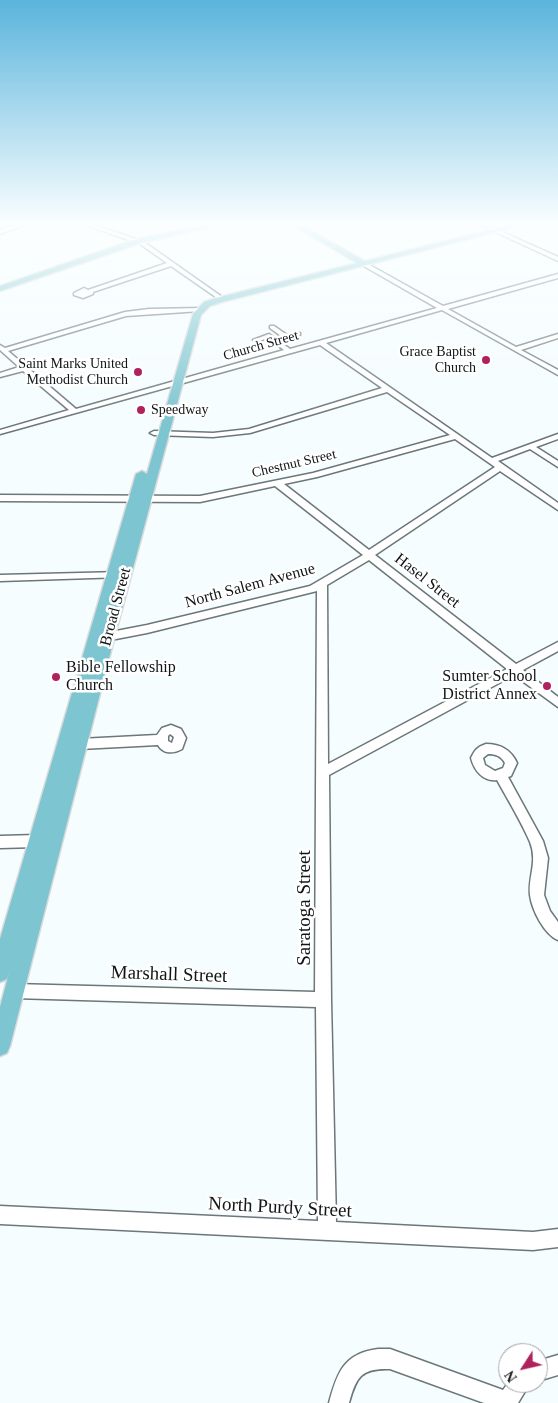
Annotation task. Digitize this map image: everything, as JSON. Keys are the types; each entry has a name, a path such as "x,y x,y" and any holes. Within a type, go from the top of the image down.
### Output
{"main road":[{"path":"197,309 220,297 251,289"},
{"name":"Broad Street","path":"0,972 37,841 102,635 173,383 197,314 197,309"},
{"name":"Broad Street","path":"0,1046 80,744 102,635"}],"street":[{"path":"90,291 95,289"},
{"path":"209,289 220,297"},
{"path":"410,289 558,373"},
{"name":"Church Street","path":"0,432 510,289"},
{"path":"2,348 125,314 197,309"},
{"path":"272,327 286,337"},
{"path":"274,340 298,334"},
{"path":"256,340 269,336 289,351"},
{"path":"516,349 558,336"},
{"path":"320,342 558,507"},
{"path":"2,348 74,411"},
{"path":"0,375 25,368"},
{"path":"159,433 213,435 250,431 388,389"},
{"name":"Chestnut Street","path":"0,498 200,499 338,469 456,436"},
{"path":"491,461 558,436"},
{"path":"530,446 558,465"},
{"name":"North Salem Avenue","path":"102,635 146,629 302,592 322,585 500,467"},
{"name":"Hasel Street","path":"277,483 558,703"},
{"path":"0,578 119,575"},
{"name":"Saratoga Street","path":"322,585 324,772 323,1000 327,1231"},
{"path":"324,772 558,646"},
{"path":"80,744 160,740"},
{"path":"501,776 536,841 540,858 537,895 544,915 558,933"},
{"path":"0,842 37,841"},
{"name":"Marshall Street","path":"14,991 323,1000"},
{"name":"North Purdy Street","path":"0,1215 533,1241 558,1238"},
{"path":"339,1403 343,1388 354,1368 368,1358 378,1357 390,1359 506,1402"}],"place":[{"name":"Grace Baptist Church","path":"486,360"},
{"name":"Saint Marks United Methodist Church","path":"138,372"},
{"name":"Speedway","path":"141,410"},
{"name":"Bible Fellowship Church","path":"56,677"},
{"name":"Sumter School District Annex","path":"547,686"}]}
